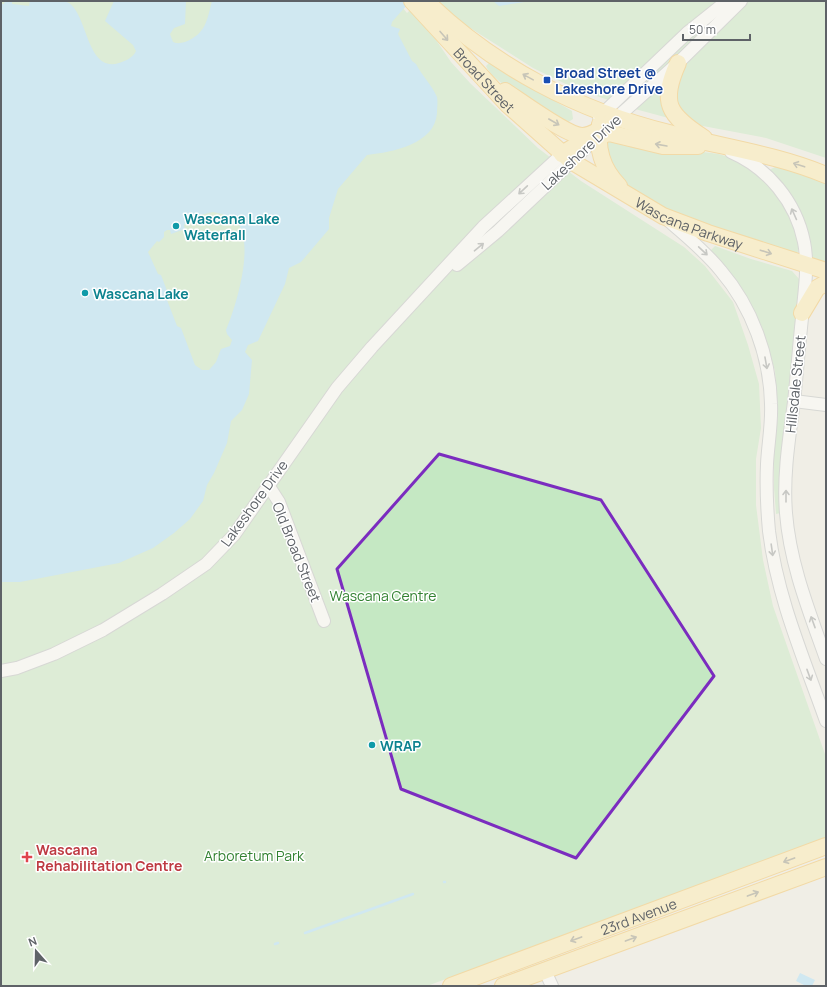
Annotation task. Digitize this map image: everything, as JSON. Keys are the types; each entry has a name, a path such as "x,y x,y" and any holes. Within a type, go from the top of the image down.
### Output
{"main road":[{"name":"Broad Street","path":"419,3 474,70 507,104 567,158"},
{"name":"Broad Street","path":"419,3 447,22 480,48 524,75 575,102"},
{"path":"678,63 669,83 668,92 671,107 676,117 688,128 714,144"},
{"path":"474,70 533,110 576,135 609,133 663,146 689,148 714,144"},
{"path":"575,102 610,116 714,144 776,157 826,175"},
{"path":"575,102 587,118 590,134 600,153 603,163 614,181 627,194"},
{"path":"567,158 610,116"},
{"name":"Wascana Parkway","path":"567,158 663,216 708,233 826,271"},
{"path":"802,313 817,288 826,283"},
{"name":"23rd Avenue","path":"451,986 826,846"},
{"name":"23rd Avenue","path":"503,986 826,867"}],"street":[{"name":"Lakeshore Drive","path":"610,116 687,33 727,1"},
{"name":"Lakeshore Drive","path":"610,116 678,63 741,1"},
{"name":"Hillsdale Street","path":"714,144 743,157 762,171 785,197 800,227 804,243 806,265 794,402 787,451 786,513 799,583 826,659"},
{"name":"Lakeshore Drive","path":"1,670 17,668 54,654 103,630 206,564 234,535 337,388 372,347 417,299 496,232 567,158"},
{"name":"Hillsdale Street","path":"663,216 707,255 733,287 748,312 765,357 771,404 767,493 773,558 790,623 826,721"},
{"path":"794,402 826,405"},
{"name":"Old Broad Street","path":"268,485 279,502 324,621"},
{"path":"545,971 552,986"}],"highlighted area":[{"path":"439,454 601,500 714,676 576,858 401,789 337,569"}],"green space":[{"name":"Wascana Centre","path":"1,1 397,1 407,13 410,10 434,37 451,62 470,83 538,148 581,181 684,247 705,266 733,302 748,345 759,384 761,428 756,459 756,505 763,560 773,606 826,757 826,838 427,986 1,986"},
{"path":"438,1 826,1 826,158 766,138 687,123 635,109 576,89 533,68 456,19"},
{"path":"489,63 572,111 573,119 567,123 510,89 491,73 486,66"},
{"path":"603,140 678,152 699,152 723,155 745,166 756,174 774,192 787,213 796,234 798,245 797,256 696,222 643,198 622,184 609,170"},
{"path":"779,165 826,181 826,266 820,264 812,258 808,236 769,170"},
{"path":"715,246 751,259 792,271 800,280 780,473 781,513 776,514 774,488 774,450 778,414 775,371 762,327 743,292 710,251"}],"water":[{"name":"Wascana Lake","path":"5,1 12,1 12,4 29,6 30,1 56,1 69,3 80,19 94,52 100,60 108,64 119,63 126,60 133,56 136,51 133,45 105,21 114,1 186,1 185,24 174,28 170,34 173,42 178,43 192,39 201,31 207,20 212,1 411,1 392,22 391,26 400,29 398,34 412,61 416,64 437,97 437,113 434,124 429,132 421,139 400,149 367,155 338,189 329,218 329,229 301,262 289,268 285,284 258,341 248,345 245,352 252,360 249,394 242,410 231,421 227,443 207,485 203,501 190,519 153,548 119,563 20,582 1,582 1,4 4,4","holes":["213,212 228,216 236,221 242,230 244,258 239,291 226,330 227,334 232,340 230,346 221,349 216,362 209,370 202,370 195,365 181,328 177,326 167,300 169,296 161,275 158,274 148,252 157,241 159,242 164,237 164,232 167,230 170,230 171,234 185,229 184,225 192,217"]},
{"path":"493,1 531,1 499,6"},
{"path":"800,973 815,980 812,986 806,986 796,981"}],"waterway":[{"path":"305,933 413,894"}],"place":[{"name":"Broad Street @ Lakeshore Drive","path":"547,80"},
{"name":"Wascana Lake Waterfall","path":"176,226"},
{"name":"Wascana Lake","path":"85,293"},
{"name":"WRAP","path":"372,745"},
{"name":"Wascana Rehabilitation Centre","path":"27,857"}],"park label":[{"name":"Arboretum Park","path":"254,855"}]}
